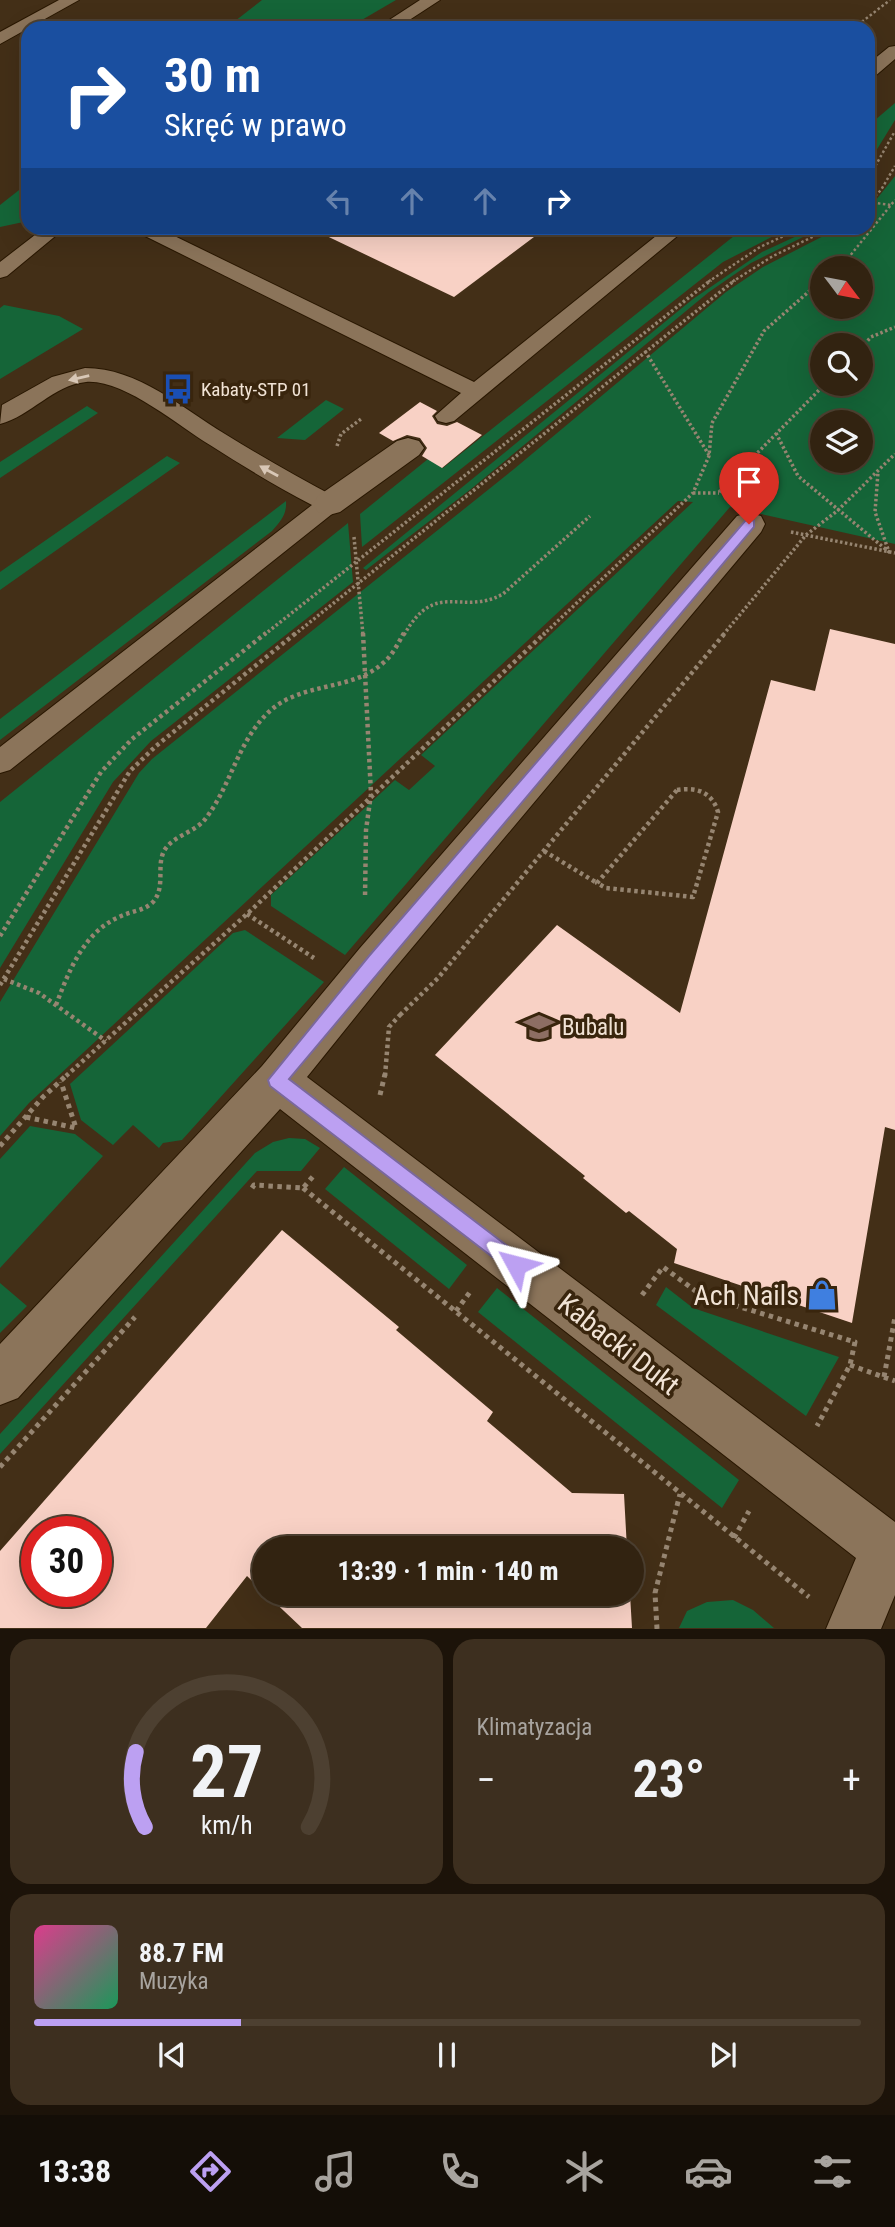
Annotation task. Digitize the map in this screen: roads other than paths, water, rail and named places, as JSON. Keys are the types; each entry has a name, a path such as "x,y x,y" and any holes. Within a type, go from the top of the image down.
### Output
{"street":[{"path":"329,504 408,448"},
{"path":"0,1380 277,1080 375,961 749,524"},
{"name":"Kabacki Dukt","path":"277,1080 892,1547"},
{"path":"837,1617 892,1547"}],"lane":[{"path":"32,21 71,0"},
{"path":"397,21 432,0"},
{"path":"0,20 19,28"},
{"path":"0,38 19,28"},
{"path":"875,67 895,51"},
{"path":"0,272 46,235"},
{"path":"158,235 475,391"},
{"path":"446,416 668,235"},
{"path":"0,417 51,387 96,374 121,382 249,460 329,504 0,762"}],"place":[{"name":"Kabaty-STP 01","path":"178,389"},
{"name":"Bubalu","path":"539,1027"},
{"name":"Ach Nails","path":"822,1295"}]}
